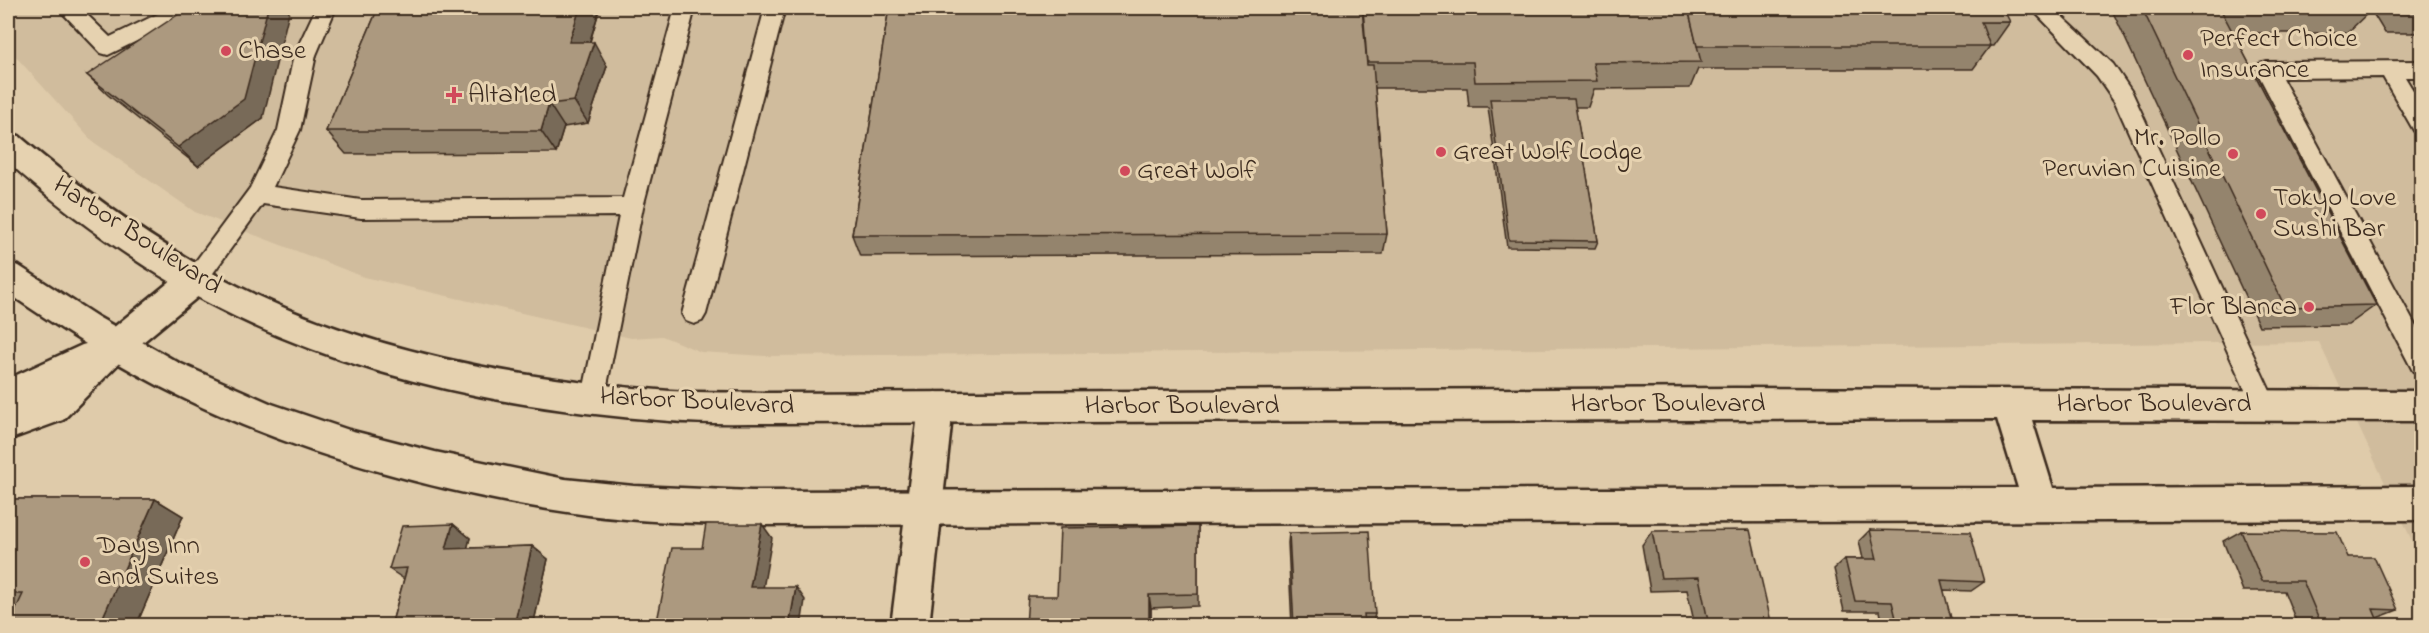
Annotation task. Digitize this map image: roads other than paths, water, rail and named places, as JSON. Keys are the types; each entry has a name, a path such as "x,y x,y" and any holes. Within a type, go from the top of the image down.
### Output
{"main road":[{"name":"Harbor Boulevard","path":"8,145 53,185 195,279 284,322 365,352 470,377 594,397 673,406 2264,404 2421,406"},
{"path":"8,276 114,346 222,400 315,436 423,464 566,495 658,505 751,508 2421,502"},
{"path":"8,424 51,409 114,346 195,279"},
{"path":"8,395 114,346"},
{"path":"2010,404 2040,502"},
{"path":"910,626 936,407"}],"lane":[{"path":"69,8 108,47 187,8"},
{"path":"195,279 258,194 289,130 305,55 326,8"},
{"path":"594,397 632,207 685,8"},
{"path":"694,314 775,8"},
{"path":"2041,8 2105,70 2124,98 2264,404"},
{"path":"2389,69 2421,125"},
{"path":"2421,69 2267,70 2421,363"},
{"path":"258,194 361,209 632,207"}],"place":[{"name":"Chase","path":"226,51"},
{"name":"Perfect Choice Insurance","path":"2188,55"},
{"name":"AltaMed","path":"454,95"},
{"name":"Great Wolf Lodge","path":"1441,152"},
{"name":"Mr. Pollo Peruvian Cuisine","path":"2233,154"},
{"name":"Great Wolf","path":"1125,171"},
{"name":"Tokyo Love Sushi Bar","path":"2261,214"},
{"name":"Flor Blanca","path":"2309,307"},
{"name":"Days Inn and Suites","path":"85,562"}]}
